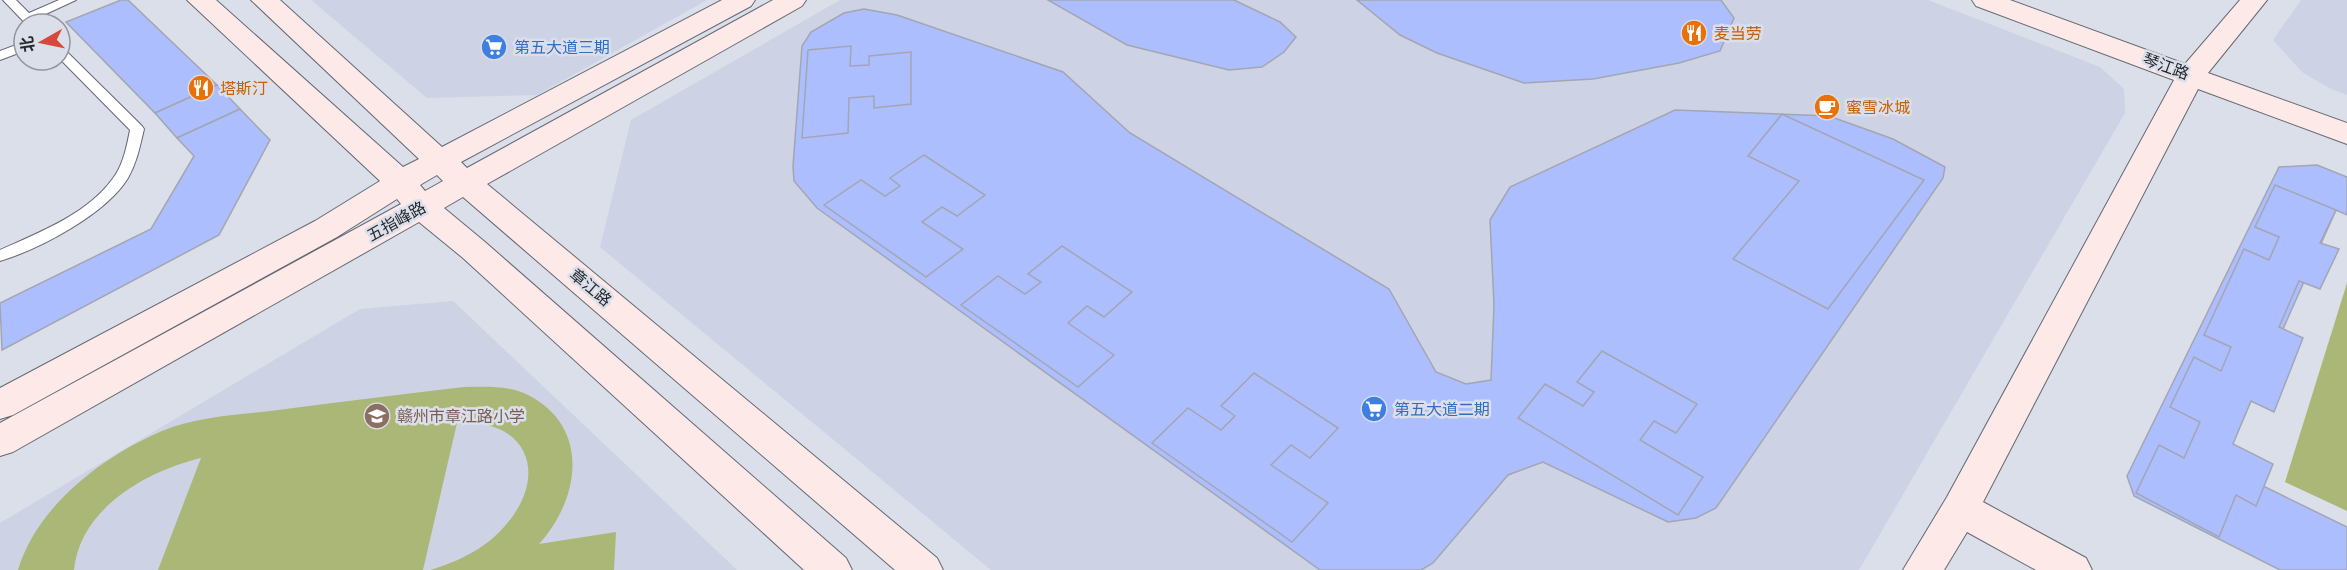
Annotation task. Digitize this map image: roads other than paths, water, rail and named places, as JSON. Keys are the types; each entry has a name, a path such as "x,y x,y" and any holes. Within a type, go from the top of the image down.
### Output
{"main road":[{"path":"200,0 400,182 421,207 474,250 826,568"},
{"name":"章江路","path":"264,0 441,161 922,570"},
{"name":"五指峰路","path":"0,405 326,229 400,182 741,0"},
{"name":"五指峰路","path":"0,441 792,0"},
{"name":"琴江路","path":"1985,0 2347,110"},
{"name":"琴江路","path":"2046,0 2199,66 2347,134"},
{"path":"1923,570 1960,509 2199,66 2254,0"},
{"path":"1960,509 2072,570"}],"lane":[{"path":"0,3 8,0 20,12"},
{"path":"47,12 70,0"},
{"path":"0,256 84,214 114,187 130,166 135,150 137,129 72,64"}],"place":[{"name":"麦当劳","path":"1694,33"},
{"name":"第五大道三期","path":"494,47"},
{"name":"塔斯汀","path":"201,88"},
{"name":"蜜雪冰城","path":"1827,107"},
{"name":"第五大道二期","path":"1374,409"},
{"name":"赣州市章江路小学","path":"377,416"}]}
